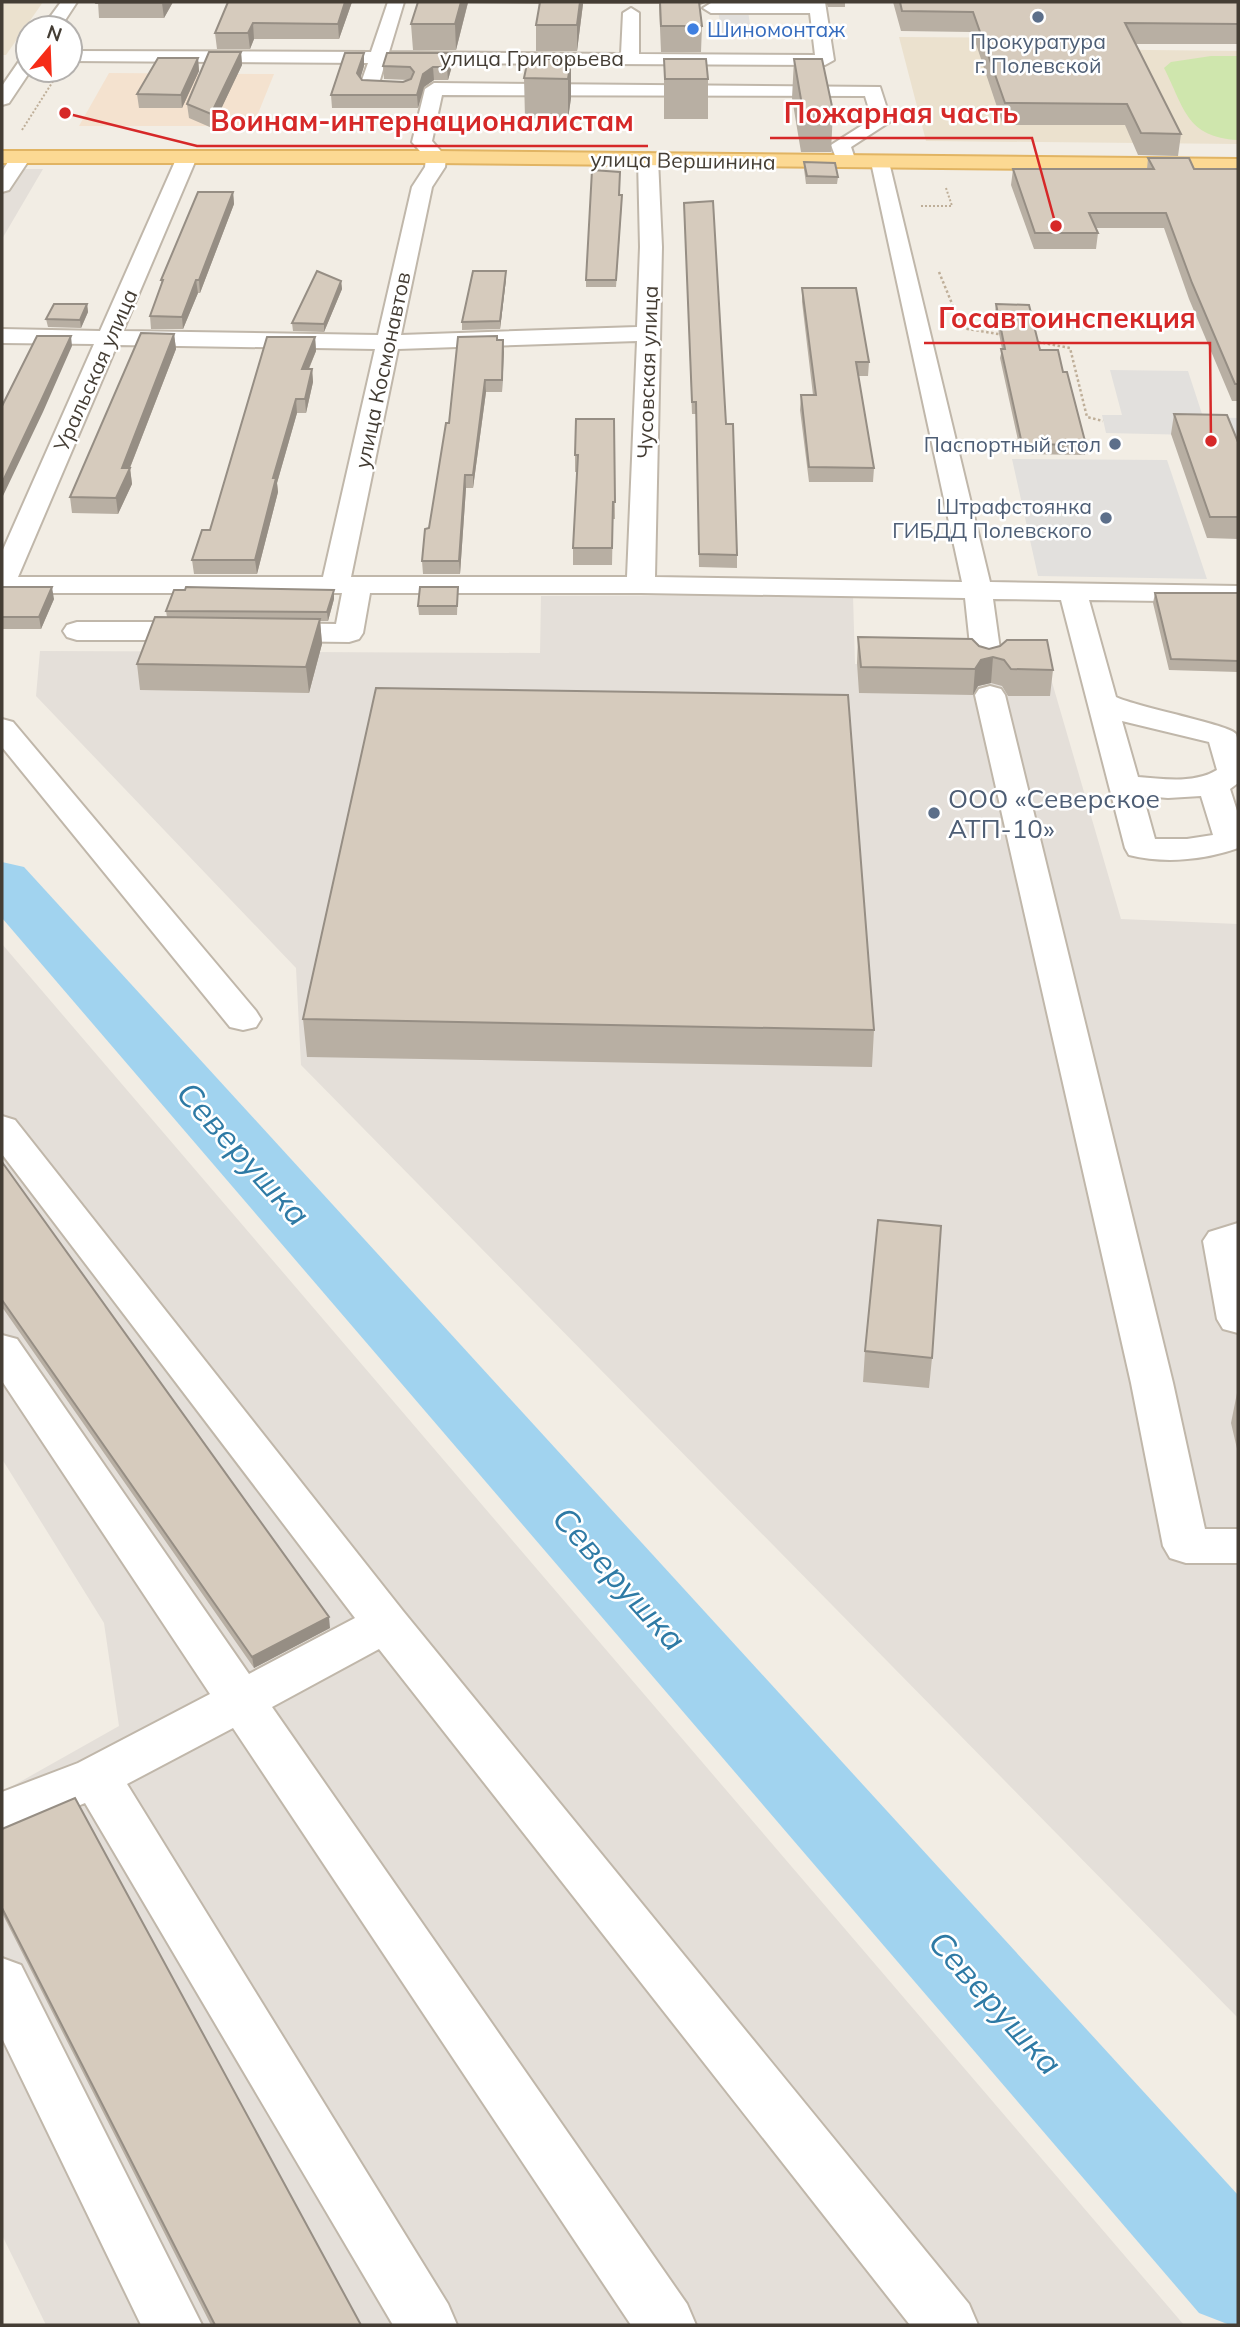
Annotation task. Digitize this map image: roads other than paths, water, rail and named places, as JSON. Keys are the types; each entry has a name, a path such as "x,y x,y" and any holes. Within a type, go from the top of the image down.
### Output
{"main road":[{"name":"улица Вершинина","path":"13,151 187,157 1238,165"}],"street":[{"path":"392,87 369,87 396,2"},
{"path":"712,10 817,5"},
{"name":"улица Григорьева","path":"84,57 630,58 715,53 825,60 817,5"},
{"path":"630,58 631,13"},
{"path":"2,99 14,74"},
{"path":"436,158 422,142 434,89 873,91 882,121 841,145 846,162"},
{"path":"2,186 13,151"},
{"name":"Уральская улица","path":"2,584 187,157"},
{"name":"улица Космонавтов","path":"77,631 349,632 346,586 388,342 422,187 435,167 436,158"},
{"name":"Чусовская улица","path":"641,585 651,247 649,159"},
{"path":"881,162 978,589 988,680 1146,1356 1186,1546 1238,1546"},
{"path":"2,336 388,342 647,334"},
{"path":"2,584 641,585 1073,591 1204,586 1238,594"},
{"path":"1073,591 1141,848 1211,848 1231,840 1213,786"},
{"path":"1102,702 1122,713 1191,727 1223,737 1233,773 1213,786 1168,789 1124,785"},
{"path":"2,728 243,1019"},
{"path":"2,1128 386,1624 948,2325"},
{"path":"1238,1236 1223,1241 1238,1319"},
{"path":"2,1349 666,2325"},
{"path":"2,1817 13,1809 96,1777 386,1624"},
{"path":"96,1777 427,2325"},
{"path":"2,1982 172,2325"}],"waterway":[{"name":"Северушка","path":"2,880 1238,2275"}],"place":[{"name":"Прокуратура г. Полевской","path":"1038,17"},
{"name":"Шиномонтаж","path":"693,29"},
{"name":"Воинам-интернационалистам","path":"65,113"},
{"name":"Пожарная часть","path":"1056,226"},
{"name":"Госавтоинспекция","path":"1211,441"},
{"name":"Паспортный стол","path":"1115,444"},
{"name":"Штрафстоянка ГИБДД Полевского","path":"1106,518"},
{"name":"ООО «Северское АТП-10»","path":"934,813"}]}
